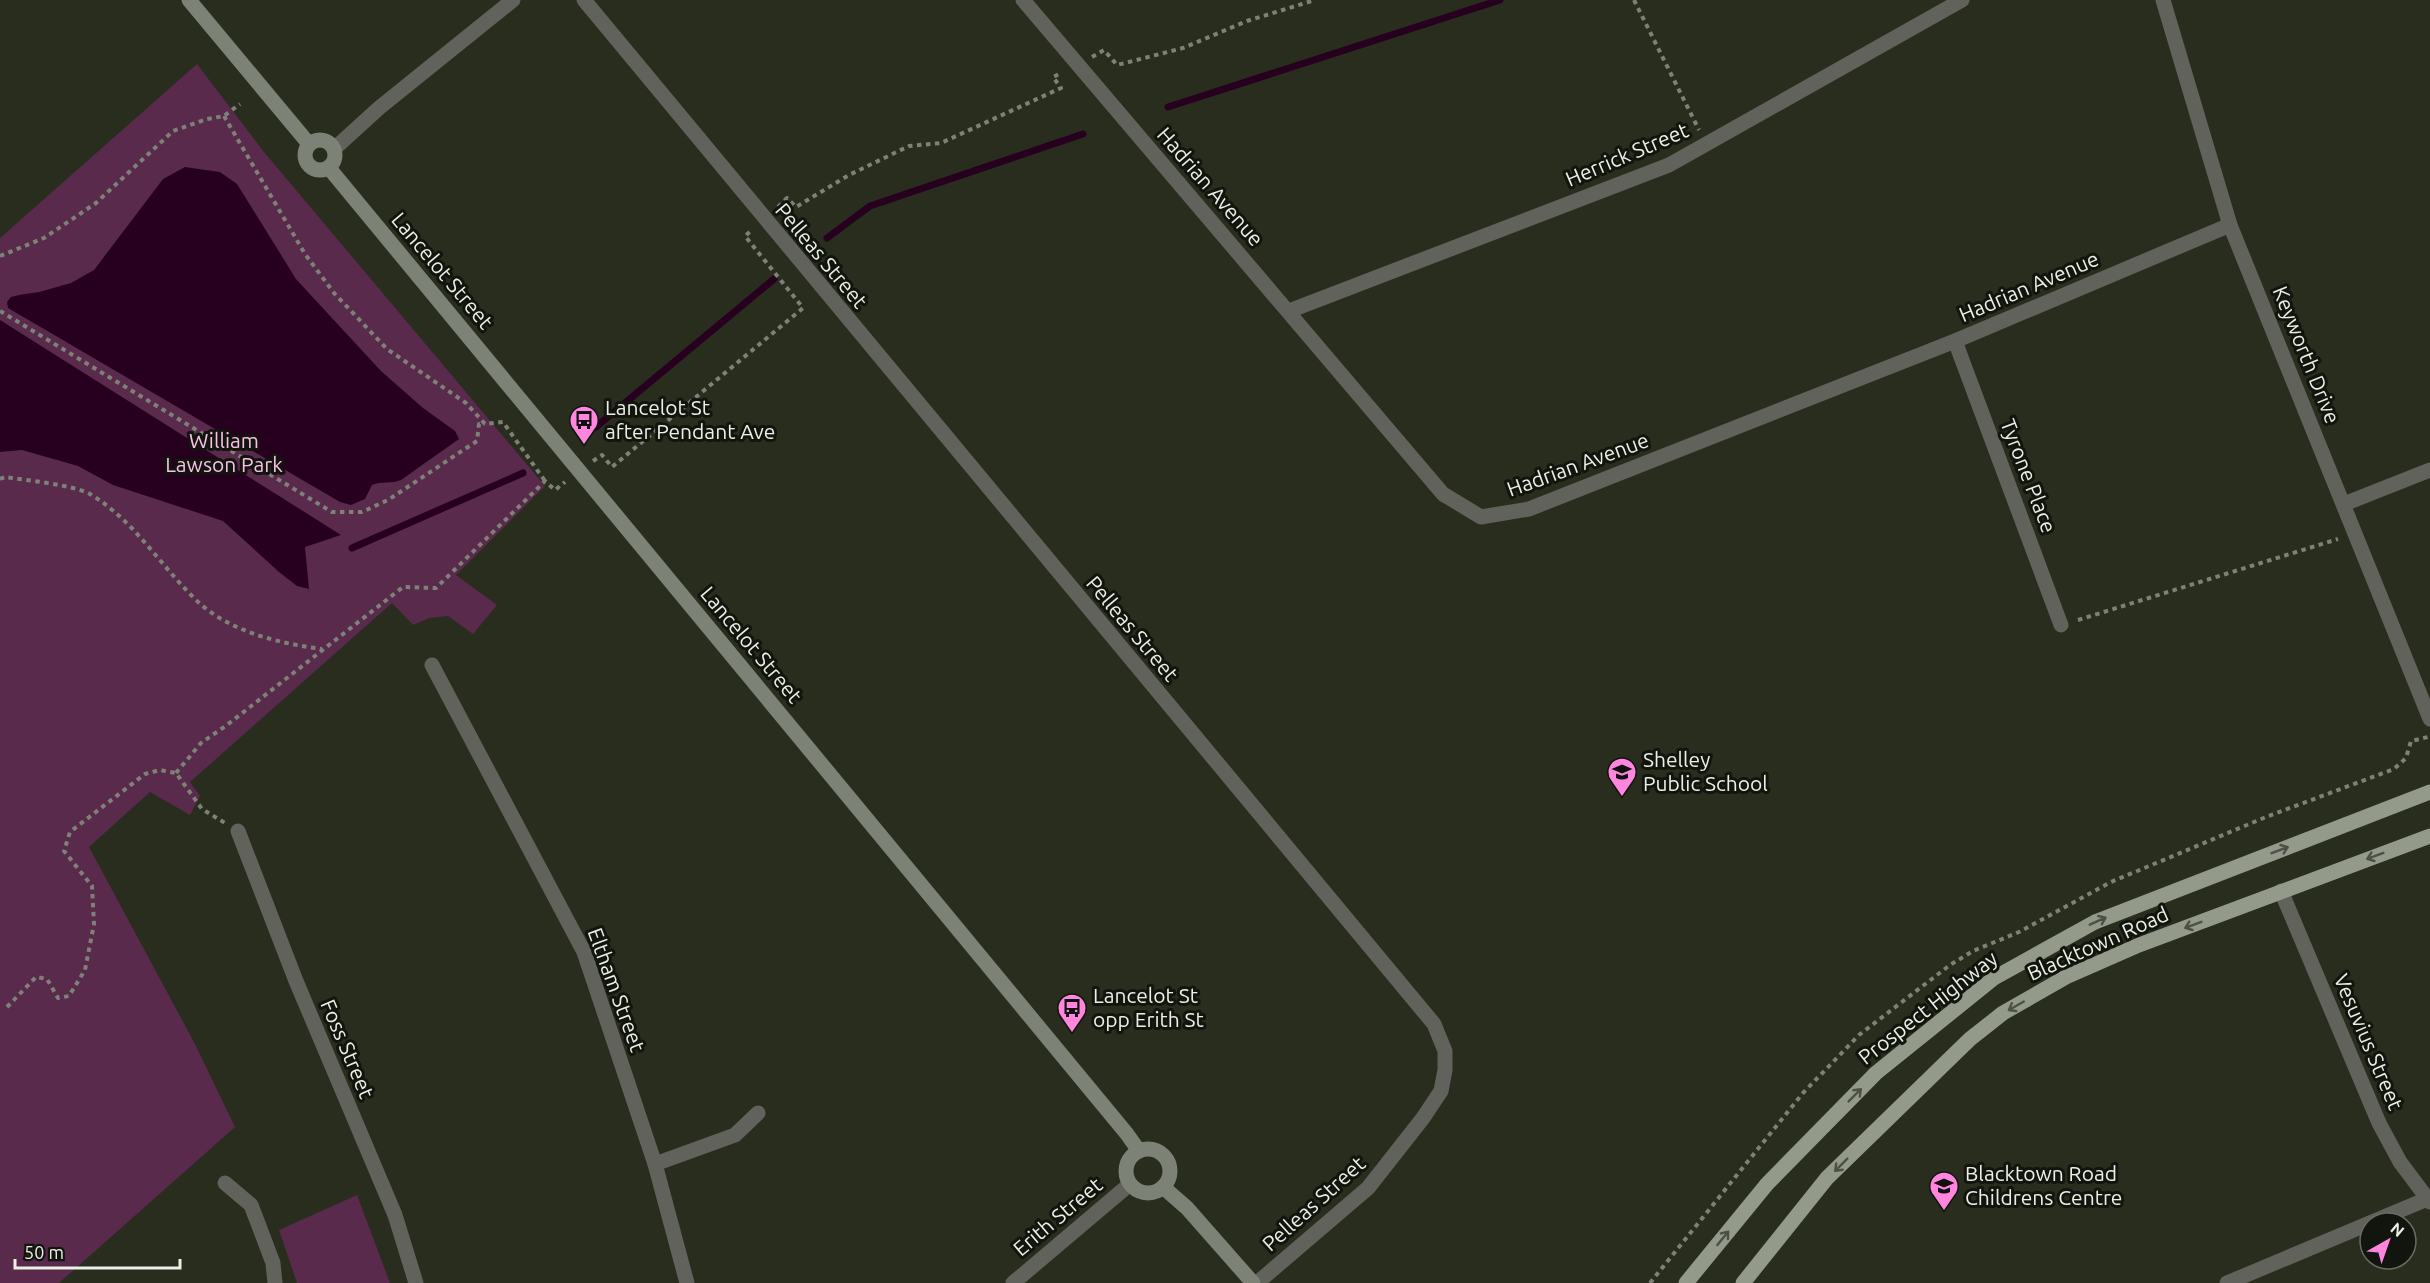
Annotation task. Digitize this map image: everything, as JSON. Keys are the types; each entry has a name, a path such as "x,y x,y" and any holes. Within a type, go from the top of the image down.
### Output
{"main road":[{"name":"Prospect Highway","path":"1686,1283 1767,1184 1876,1073 1994,978 2095,922 2430,792"},
{"name":"Blacktown Road","path":"1743,1283 1827,1178 1970,1039 2003,1013 2066,976 2139,945 2430,836"}],"street":[{"path":"189,0 309,144"},
{"path":"334,149 379,108 513,0"},
{"name":"Pelleas Street","path":"584,0 764,220 1434,1024 1445,1051 1445,1070 1441,1091 1423,1118 1368,1188 1255,1283"},
{"name":"Hadrian Avenue","path":"1023,0 1290,311 1443,494 1481,517 1528,509 1955,341 2230,225"},
{"name":"Herrick Street","path":"1290,311 1669,165 1962,0"},
{"name":"Keyworth Drive","path":"2163,0 2230,225 2430,718"},
{"path":"323,140 334,149 335,159 329,168 320,171 310,167 305,158 309,144 323,140"},
{"name":"Lancelot Street","path":"329,168 966,937 1139,1151"},
{"name":"Tyrone Place","path":"1955,341 2061,625"},
{"path":"2344,504 2430,470"},
{"name":"Eltham Street","path":"432,665 584,952 655,1164 687,1283"},
{"name":"Foss Street","path":"238,831 296,981 395,1215 416,1283"},
{"name":"Vesuvius Street","path":"2281,891 2379,1123 2400,1162 2429,1201"},
{"path":"655,1164 735,1135 758,1113"},
{"path":"1155,1150 1168,1161 1170,1178 1157,1191 1142,1192 1130,1184 1126,1170 1132,1156 1139,1151 1155,1150"},
{"path":"225,1183 251,1205 273,1263 275,1283"},
{"name":"Erith Street","path":"1013,1283 1130,1184"},
{"path":"1163,1187 1187,1208 1255,1283"},
{"path":"2402,1211 2429,1201"},
{"path":"2227,1283 2358,1228"}],"path":[{"path":"1104,50 1117,65 1184,48 1247,21 1315,0"},
{"path":"1634,0 1706,144"},
{"path":"787,198 796,207 849,175 909,146 941,143 1061,88 1053,77"},
{"path":"0,256 44,238 96,203 173,131 207,119 224,116 240,104"},
{"path":"224,116 305,255 334,294 387,348 466,403 484,424"},
{"path":"602,455 612,467 803,308 746,236"},
{"path":"0,311 332,512 362,512 388,500 477,441 479,424 503,422 545,481 555,490"},
{"path":"0,479 5,477 38,482 88,493 124,519 194,599 227,623 282,644 323,649"},
{"path":"176,773 201,743 403,587 436,588 545,481"},
{"path":"2061,625 2355,533"},
{"path":"2411,741 2430,737"},
{"path":"7,1007 36,977 46,979 58,998 69,996 85,970 94,924 92,886 64,851 70,832 145,774 160,770 176,773 202,809 238,831"}],"green space":[{"name":"William Lawson Park","path":"197,64 264,152 545,486 456,575 497,605 473,634 448,616 429,618 413,625 392,603 190,782 200,796 190,815 150,792 89,847 195,1044 235,1127 59,1283 0,1283 0,238"},
{"path":"357,1195 390,1283 297,1283 279,1230"}],"shaded area":[{"path":"185,167 220,172 237,184 296,279 381,371 423,408 455,431 459,439 401,480 372,485 365,499 351,505 340,502 8,308 7,302 11,297 71,283 94,270 163,179"},
{"path":"0,320 341,535 305,547 309,589 297,586 279,572 223,521 113,485 78,466 22,450 0,452"}],"waterway":[{"path":"1168,107 1500,0"},
{"path":"827,238 870,206 1083,134"},
{"path":"596,427 774,279"},
{"path":"352,548 523,473"}],"place":[{"name":"Lancelot St after Pendant Ave","path":"584,446"},
{"name":"Shelley Public School","path":"1622,798"},
{"name":"Lancelot St opp Erith St","path":"1072,1034"},
{"name":"Blacktown Road Childrens Centre","path":"1944,1212"}]}
